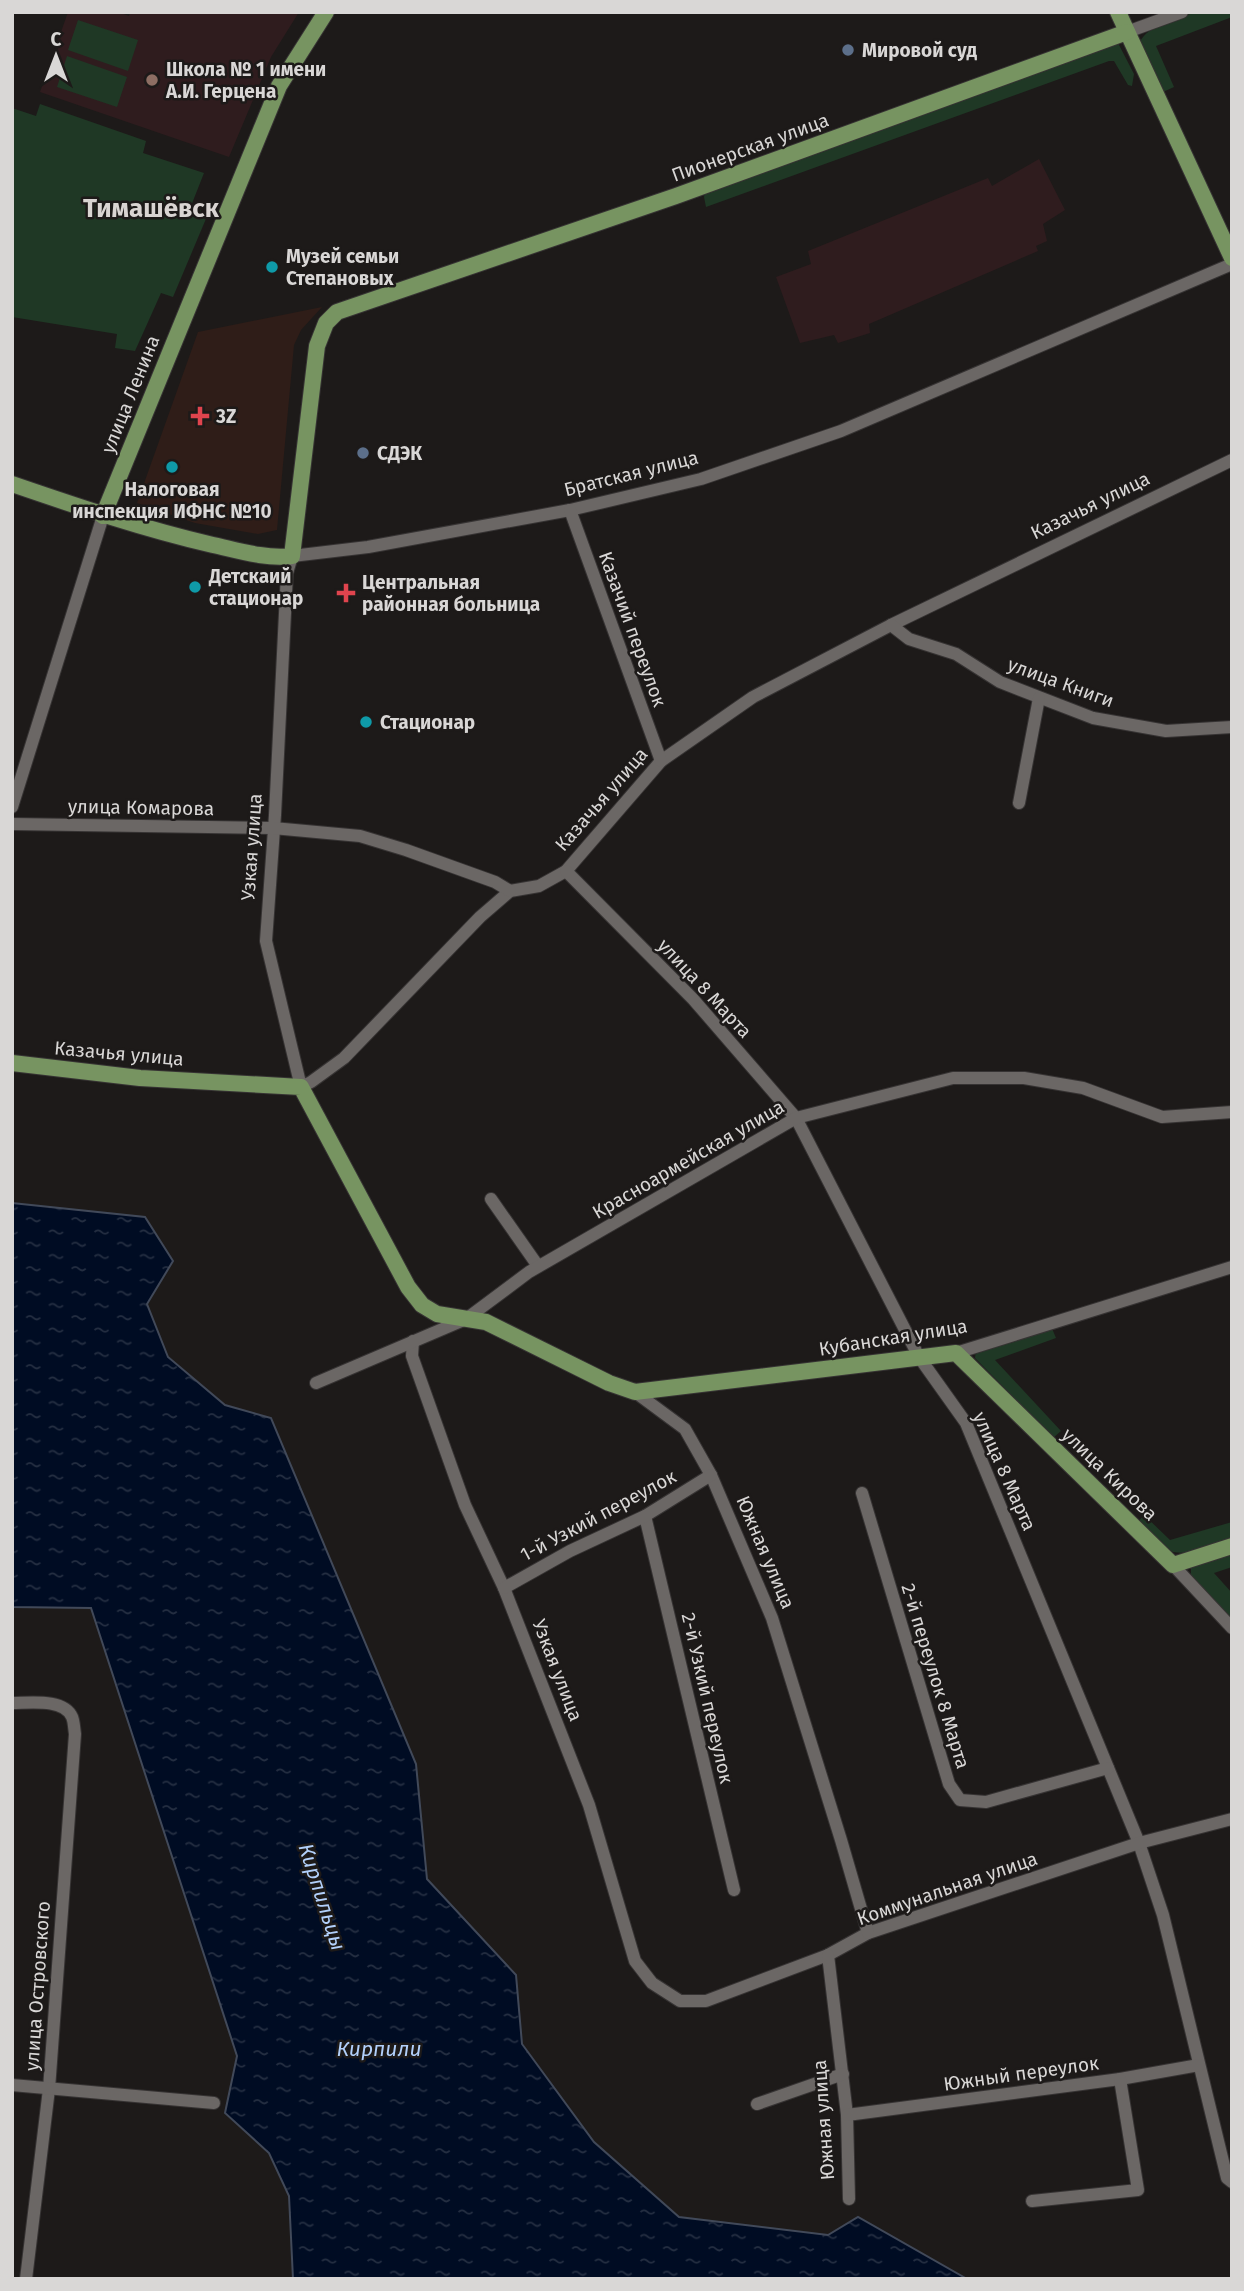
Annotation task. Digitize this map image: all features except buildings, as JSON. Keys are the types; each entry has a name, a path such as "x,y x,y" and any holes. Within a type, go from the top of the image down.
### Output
{"main road":[{"name":"улица Ленина","path":"103,516 279,86 326,12"},
{"path":"1118,12 1232,258"},
{"name":"Пионерская улица","path":"331,317 347,307 667,199 1127,32"},
{"name":"Узкая улица","path":"292,555 317,346 321,332 331,317"},
{"name":"Братская улица","path":"12,484 103,516 257,555 292,555"},
{"name":"Казачья улица","path":"12,1063 141,1078 301,1087"},
{"name":"Узкая улица","path":"301,1087 408,1287 429,1310 466,1319"},
{"name":"Южная улица","path":"466,1319 486,1322 609,1383 635,1392"},
{"name":"Кубанская улица","path":"635,1392 956,1353"},
{"name":"улица Кирова","path":"956,1353 1173,1565"},
{"path":"1173,1565 1232,1546"}],"street":[{"name":"Пионерская улица","path":"1127,32 1182,12"},
{"name":"Братская улица","path":"292,555 342,551 570,510 701,479 841,431 1232,264"},
{"name":"Казачья улица","path":"301,1087 344,1058 480,917 510,891 538,886 566,871 661,761 753,697 891,625 1232,460"},
{"name":"Казачий переулок","path":"570,510 661,761"},
{"name":"улица Ленина","path":"12,807 103,516"},
{"name":"Узкая улица","path":"292,555 287,573 266,941 301,1087"},
{"name":"улица Книги","path":"891,625 909,639 956,654 1000,682 1093,718 1166,731 1232,727"},
{"path":"1020,803 1039,698"},
{"name":"улица Комарова","path":"12,824 273,828 360,836 406,850 510,891"},
{"name":"улица 8 Марта","path":"566,871 693,999 796,1118 919,1357 966,1423 1139,1843 1163,1915 1227,2178 1232,2182"},
{"name":"Красноармейская улица","path":"316,1383 466,1319 538,1266 796,1118 953,1078 1024,1078 1083,1088 1161,1117 1232,1112"},
{"path":"491,1199 538,1266"},
{"name":"Кубанская улица","path":"956,1353 1232,1267"},
{"name":"Узкая улица","path":"413,1341 412,1356 465,1505 504,1588 589,1805 635,1961 652,1983 680,2001"},
{"name":"Южная улица","path":"635,1392 685,1429 711,1475 772,1618 842,1840 868,1933"},
{"name":"1-й Узкий переулок","path":"504,1588 570,1551 645,1516 711,1475"},
{"name":"2-й переулок 8 Марта","path":"862,1493 948,1784 960,1800 986,1802 1108,1768"},
{"name":"2-й Узкий переулок","path":"645,1516 734,1889"},
{"name":"улица Кирова","path":"1173,1565 1232,1628"},
{"name":"улица Островского","path":"12,1703 55,1705 67,1709 73,1718 75,1734 49,2089 26,2279"},
{"name":"Коммунальная улица","path":"680,2001 706,2001 828,1955 868,1933 1139,1843 1232,1819"},
{"name":"Южная улица","path":"828,1955 847,2115 849,2199"},
{"name":"Южный переулок","path":"847,2115 1120,2079 1199,2065"},
{"path":"757,2104 843,2074"},
{"path":"1032,2201 1138,2190 1120,2079"},
{"path":"12,2085 214,2103"}],"shaded area":[{"name":"Школа № 1 имени А.И. Герцена","path":"68,12 118,12 129,16 130,12 299,12 271,57 229,157 40,92"},
{"path":"1039,159 1065,210 1043,224 1047,241 1036,246 1038,251 869,324 870,333 838,343 834,335 800,343 776,277 811,264 808,251 988,178 992,186"},
{"path":"322,307 301,330 294,345 277,530 258,534 195,523 137,503 198,332"}],"green space":[{"path":"1196,12 1232,12 1232,17 1156,46 1174,87 1163,92 1139,43 1157,26"},
{"path":"78,20 138,40 128,71 68,50"},
{"path":"1118,43 1134,74 1132,86 1128,85 1114,61 1109,61 706,207 705,192"},
{"path":"67,56 127,77 117,107 57,87"},
{"path":"40,104 146,141 143,153 204,173 191,206 208,214 173,297 161,293 135,351 115,348 117,334 12,317 12,108 36,116"},
{"path":"1051,1326 1056,1338 995,1360 1061,1431 1053,1438 975,1358 976,1351"},
{"path":"1144,1515 1170,1540 1232,1522 1232,1539 1193,1551 1169,1551 1138,1522"},
{"path":"1232,1550 1232,1567 1214,1573 1232,1593 1232,1622 1191,1576 1191,1566"}],"water":[{"name":"Кирпили","path":"12,1203 145,1217 173,1261 147,1304 168,1357 225,1405 271,1418 416,1764 427,1879 516,1975 522,2044 594,2142 679,2217 828,2235 858,2217 967,2279 293,2279 289,2196 269,2153 225,2113 237,2056 91,1608 12,1607"}],"place":[{"name":"Мировой суд","path":"848,50"},
{"name":"Школа № 1 имени А.И. Герцена","path":"152,80"},
{"name":"Музей семьи Степановых","path":"272,267"},
{"name":"3Z","path":"200,416"},
{"name":"СДЭК","path":"363,453"},
{"name":"Налоговая инспекция ИФНС №10","path":"172,467"},
{"name":"Детскаий стационар","path":"195,587"},
{"name":"Центральная районная больница","path":"346,593"},
{"name":"Стационар","path":"366,722"}],"district":[{"name":"Тимашёвск","path":"151,208"}],"water label":[{"name":"Кирпильцы","path":"322,1897"}]}
